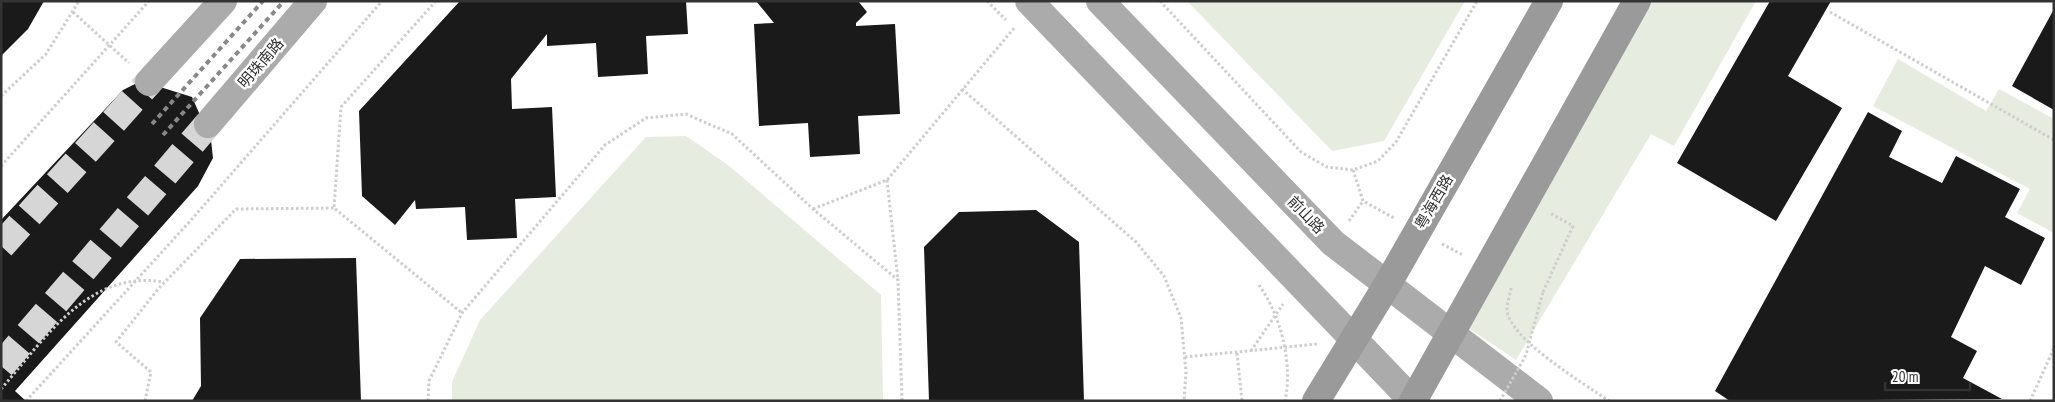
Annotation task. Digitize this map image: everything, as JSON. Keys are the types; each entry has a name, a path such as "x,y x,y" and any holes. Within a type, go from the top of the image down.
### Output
{"highway":[{"name":"粤海西路","path":"1316,401 1388,285 1549,1"},
{"path":"1413,401 1637,1"}],"main road":[{"path":"149,82 223,1"},
{"name":"明珠南路","path":"208,124 313,1"},
{"name":"前山路","path":"1100,1 1333,243 1539,401"},
{"path":"1031,3 1353,341 1413,401"}],"path":[{"path":"1,96 46,54 79,1"},
{"path":"1,166 149,1"},
{"path":"26,401 134,282 382,1"},
{"path":"334,208 341,108 436,1"},
{"path":"987,1 1020,35"},
{"path":"1160,1 1301,152 1326,167 1353,170 1378,161 1396,142 1477,1"},
{"path":"813,209 887,180 1014,28 1031,3"},
{"path":"72,12 149,82"},
{"path":"1830,12 2054,140"},
{"path":"962,89 1136,242 1164,276 1181,318 1186,372 1184,401"},
{"path":"428,401 429,381 462,313 605,144 646,118 686,114 732,134 813,209 898,280"},
{"path":"887,180 898,280 902,401"},
{"path":"1500,401 1526,355 1543,292 1573,226 1547,212 1552,204"},
{"path":"145,401 151,372 116,342 164,282 236,209 334,208 462,313"},
{"path":"1256,280 1270,302 1284,347 1285,401"},
{"path":"1512,281 1507,311 1514,329 1546,357 1609,401"},
{"path":"1,389 71,310 111,288 134,282 164,282"},
{"path":"1185,358 1353,341"},
{"path":"2030,401 2054,348"},
{"path":"1237,353 1242,401"}],"shaded area":[{"path":"1187,1 1465,1 1384,141 1332,151"},
{"path":"1651,1 1756,1 1674,146 1651,134 1516,360 1467,327"},
{"path":"1898,59 1986,111 1999,89 2054,119 2054,233 2017,213 2030,189 1873,106"},
{"path":"686,136 728,165 881,295 883,401 452,401 452,382 480,320 646,137"}],"building":[{"path":"1,1 44,1 28,29 1,56"},
{"path":"460,1 686,1 688,34 646,36 648,74 598,77 596,43 547,46 547,34 511,79 512,109 552,107 556,197 515,199 517,238 467,240 465,207 416,209 415,200 395,225 362,196 359,111"},
{"path":"756,1 858,1 867,12 856,23 856,26 895,24 900,114 858,116 860,154 810,157 808,123 759,126 754,24 774,23"},
{"path":"1770,1 1831,1 1788,76 1842,108 1776,221 1677,163"},
{"path":"2054,9 2054,110 2012,86"},
{"path":"141,81 192,97 211,140 213,158 198,186 15,391 26,401 1,401 1,220 123,90"},
{"path":"1868,112 1902,131 1889,157 1942,183 1956,156 2020,189 2005,217 2045,238 2021,285 1985,266 1951,337 1977,351 1963,378 2002,399 1730,401 1715,391"},
{"path":"1036,210 1079,242 1084,401 929,401 924,247 959,212"},
{"path":"356,258 361,401 192,401 201,386 200,318 240,259"}],"tunnel":[{"path":"1,246 149,82"},
{"path":"1,366 208,124"}],"railway":[{"path":"152,124 263,1"},
{"path":"163,135 284,1"}]}
